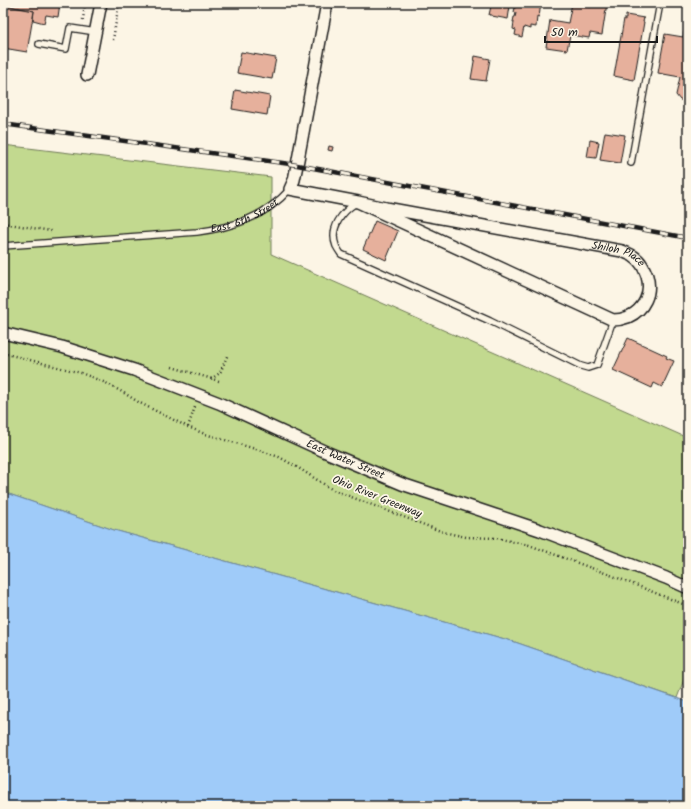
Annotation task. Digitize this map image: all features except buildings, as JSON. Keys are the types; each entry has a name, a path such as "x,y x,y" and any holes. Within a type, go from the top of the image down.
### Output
{"street":[{"path":"87,75 101,3"},
{"name":"East 6th Street","path":"290,189 295,175 327,3"},
{"name":"Shiloh Place","path":"290,189 622,251 637,259 644,268 649,282 646,300 630,317 613,320 358,202"},
{"name":"East Water Street","path":"3,333 62,348 134,370 219,403 326,452 402,484 540,530 688,588"}],"lane":[{"path":"631,163 660,3"},
{"path":"39,44 66,50 70,28 96,32"},
{"name":"East 6th Street","path":"3,246 197,232 214,229 236,224 256,216 266,210 290,189"},
{"path":"358,202 349,208 336,224 334,234 336,245 341,254 490,322 581,366 588,368 597,365 613,320"}],"path":[{"path":"113,40 119,3"},
{"path":"3,223 57,232"},
{"name":"Ohio River Greenway","path":"3,354 81,373 106,383 140,403 188,427 205,434 279,457 333,490 443,532 466,537 496,538 529,545 688,606"},
{"path":"211,379 220,373 228,354"},
{"path":"172,367 219,381"},
{"path":"188,427 197,402"}],"green space":[{"path":"3,145 271,177 271,254 683,436 688,469 688,669 677,698 512,641 114,530 3,492"}],"water":[{"path":"3,492 114,530 512,641 688,702 688,806 3,806"}],"railway":[{"path":"3,124 297,165 688,238"}]}
